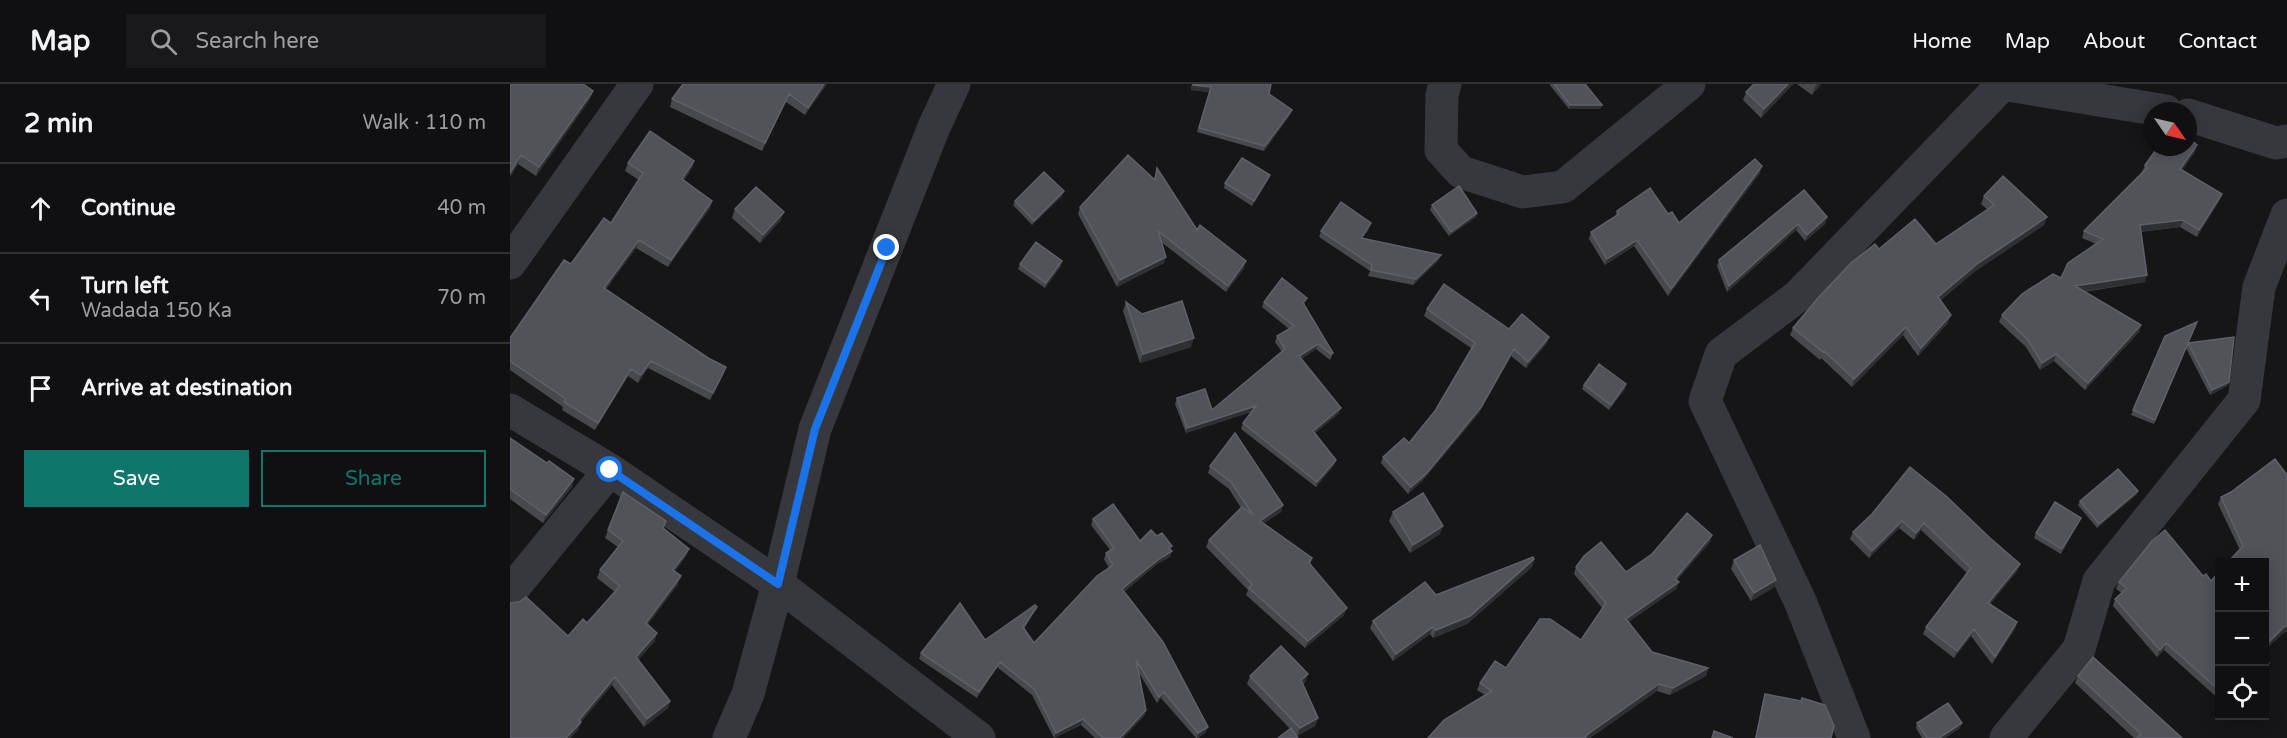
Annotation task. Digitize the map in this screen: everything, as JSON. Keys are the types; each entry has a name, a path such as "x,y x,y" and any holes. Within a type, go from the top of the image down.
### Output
{"street":[{"path":"510,263 637,84"},
{"path":"729,738 748,694 778,584 815,429 934,127 954,84"},
{"path":"1445,84 1442,95 1441,150 1461,172 1523,192 1563,187 1689,84"},
{"path":"1854,738 1800,601 1705,401 1721,354 1798,296 2003,84 2143,107"},
{"path":"2197,118 2283,150"},
{"path":"2006,738 2079,649 2099,580 2244,400 2259,287 2287,215"},
{"path":"510,410 610,470 778,584 979,738"},
{"path":"510,592 610,470"}],"building":[{"path":"510,84 583,84 593,91 539,167 521,155 510,173"},
{"path":"683,84 824,84 808,108 789,94 765,143 672,99"},
{"path":"1193,84 1271,84 1269,94 1292,110 1265,146 1199,128 1211,87"},
{"path":"1554,84 1585,84 1602,105 1570,105"},
{"path":"1754,84 1788,84 1764,109 1746,92"},
{"path":"650,131 694,161 682,179 712,201 671,260 639,240 604,288 710,359 726,367 713,393 651,361 641,375 631,369 598,423 564,402 566,399 510,361 510,338 564,260 571,264 604,218 611,223 643,173 628,163"},
{"path":"1128,155 1155,180 1157,168 1197,230 1200,225 1246,261 1228,286 1158,231 1166,257 1120,280 1080,207"},
{"path":"2152,156 2189,156 2180,169 2222,194 2199,230 2183,220 2140,225 2147,275 2075,286 2141,325 2088,383 2056,354 2042,363 2028,340 2002,315 2022,294 2053,274 2061,278 2068,263 2103,239 2084,231 2147,168 2145,165"},
{"path":"1242,158 1270,175 1254,201 1225,183"},
{"path":"1755,159 1762,166 1671,289 1637,240 1607,259 1591,232 1619,214 1617,211 1650,188 1668,214 1672,212 1679,223"},
{"path":"1044,172 1064,191 1034,221 1015,201"},
{"path":"2003,176 2047,217 1977,264 1938,297 1951,315 1921,348 1906,327 1854,379 1824,351 1793,328 1851,263 1875,244 1879,249 1915,219 1936,244 1994,205 1984,196"},
{"path":"1459,186 1477,213 1451,232 1432,205"},
{"path":"756,187 784,212 763,235 735,209"},
{"path":"1804,190 1827,217 1807,235 1798,224 1729,286 1719,260"},
{"path":"1341,202 1371,223 1361,238 1441,255 1416,279 1371,270 1372,265 1321,231"},
{"path":"1036,242 1062,261 1046,283 1020,264"},
{"path":"1282,278 1307,298 1303,303 1333,353 1331,354 1318,344 1299,356 1341,408 1313,431 1336,460 1317,482 1243,423 1256,406 1187,428 1177,398 1205,389 1212,410 1285,349 1277,336 1294,326 1264,302"},
{"path":"1444,284 1509,329 1522,314 1549,337 1528,362 1514,349 1481,407 1426,474 1411,487 1383,457 1404,438 1409,443 1435,411 1475,343 1427,309"},
{"path":"1182,301 1194,338 1143,354 1126,302 1142,314"},
{"path":"2197,322 2155,420 2133,410 2165,336"},
{"path":"2234,337 2229,382 2212,390 2188,343"},
{"path":"1599,364 1626,384 1611,405 1584,385"},
{"path":"1235,433 1283,505 1260,521 1312,558 1309,563 1347,608 1308,641 1249,588 1252,584 1209,540 1242,507 1253,515 1231,482 1210,466"},
{"path":"510,438 574,479 546,515 510,489"},
{"path":"2275,459 2287,475 2287,626 2269,642 2269,558 2232,558 2243,546 2221,497"},
{"path":"1910,467 1946,496 2020,564 1988,603 2017,622 1995,657 1974,629 1957,651 1926,627 1971,568 1924,523 1916,533 1902,521 1872,551 1853,532 1872,514"},
{"path":"2118,469 2138,491 2099,524 2080,501"},
{"path":"623,492 666,521 663,528 689,549 673,570 681,576 646,623 657,633 636,657 670,701 647,719 615,677 566,738 510,738 510,603 519,602 526,597 568,636 583,619 587,623 620,586 600,570 623,541 608,530"},
{"path":"1423,493 1443,526 1413,545 1393,512"},
{"path":"2055,502 2081,518 2062,549 2036,533"},
{"path":"1113,504 1140,541 1151,530 1157,536 1162,533 1172,546 1169,548 1172,551 1122,589 1163,642 1208,727 1198,733 1164,692 1159,697 1136,660 1146,710 1120,738 1103,738 1083,719 1056,733 1034,689 1000,662 979,692 921,653 960,603 985,640 1035,605 1037,607 1023,627 1034,643 1097,576 1113,565 1106,553 1114,548 1093,519"},
{"path":"1687,513 1712,535 1675,579 1679,582 1626,619 1652,652 1708,668 1673,688 1659,684 1585,738 1428,738 1444,720 1492,691 1480,683 1495,661 1506,668 1540,619 1550,619 1581,640 1606,603 1576,567 1584,556 1601,542 1626,572 1652,554"},
{"path":"2165,530 2203,576 2206,574 2211,581 2215,577 2215,687 2166,643 2160,650 2115,599 2127,588 2119,582 2152,541"},
{"path":"1760,545 1776,580 1754,593 1734,560"},
{"path":"1533,557 1534,559 1470,616 1436,630 1433,627 1396,654 1373,621 1425,582 1436,595"},
{"path":"1281,646 1308,674 1301,680 1318,718 1300,728 1250,676"},
{"path":"2093,657 2182,738 2137,738 2141,734 2078,676"},
{"path":"1765,694 1801,701 1802,698 1825,705 1834,726 1831,738 1756,738"},
{"path":"1948,703 1962,723 1939,738 1927,738 1917,723"},
{"path":"1291,728 1298,738 1278,738"},
{"path":"1714,731 1733,738 1712,738"}],"route":[{"path":"610,470 778,584 815,429 887,248"}]}
